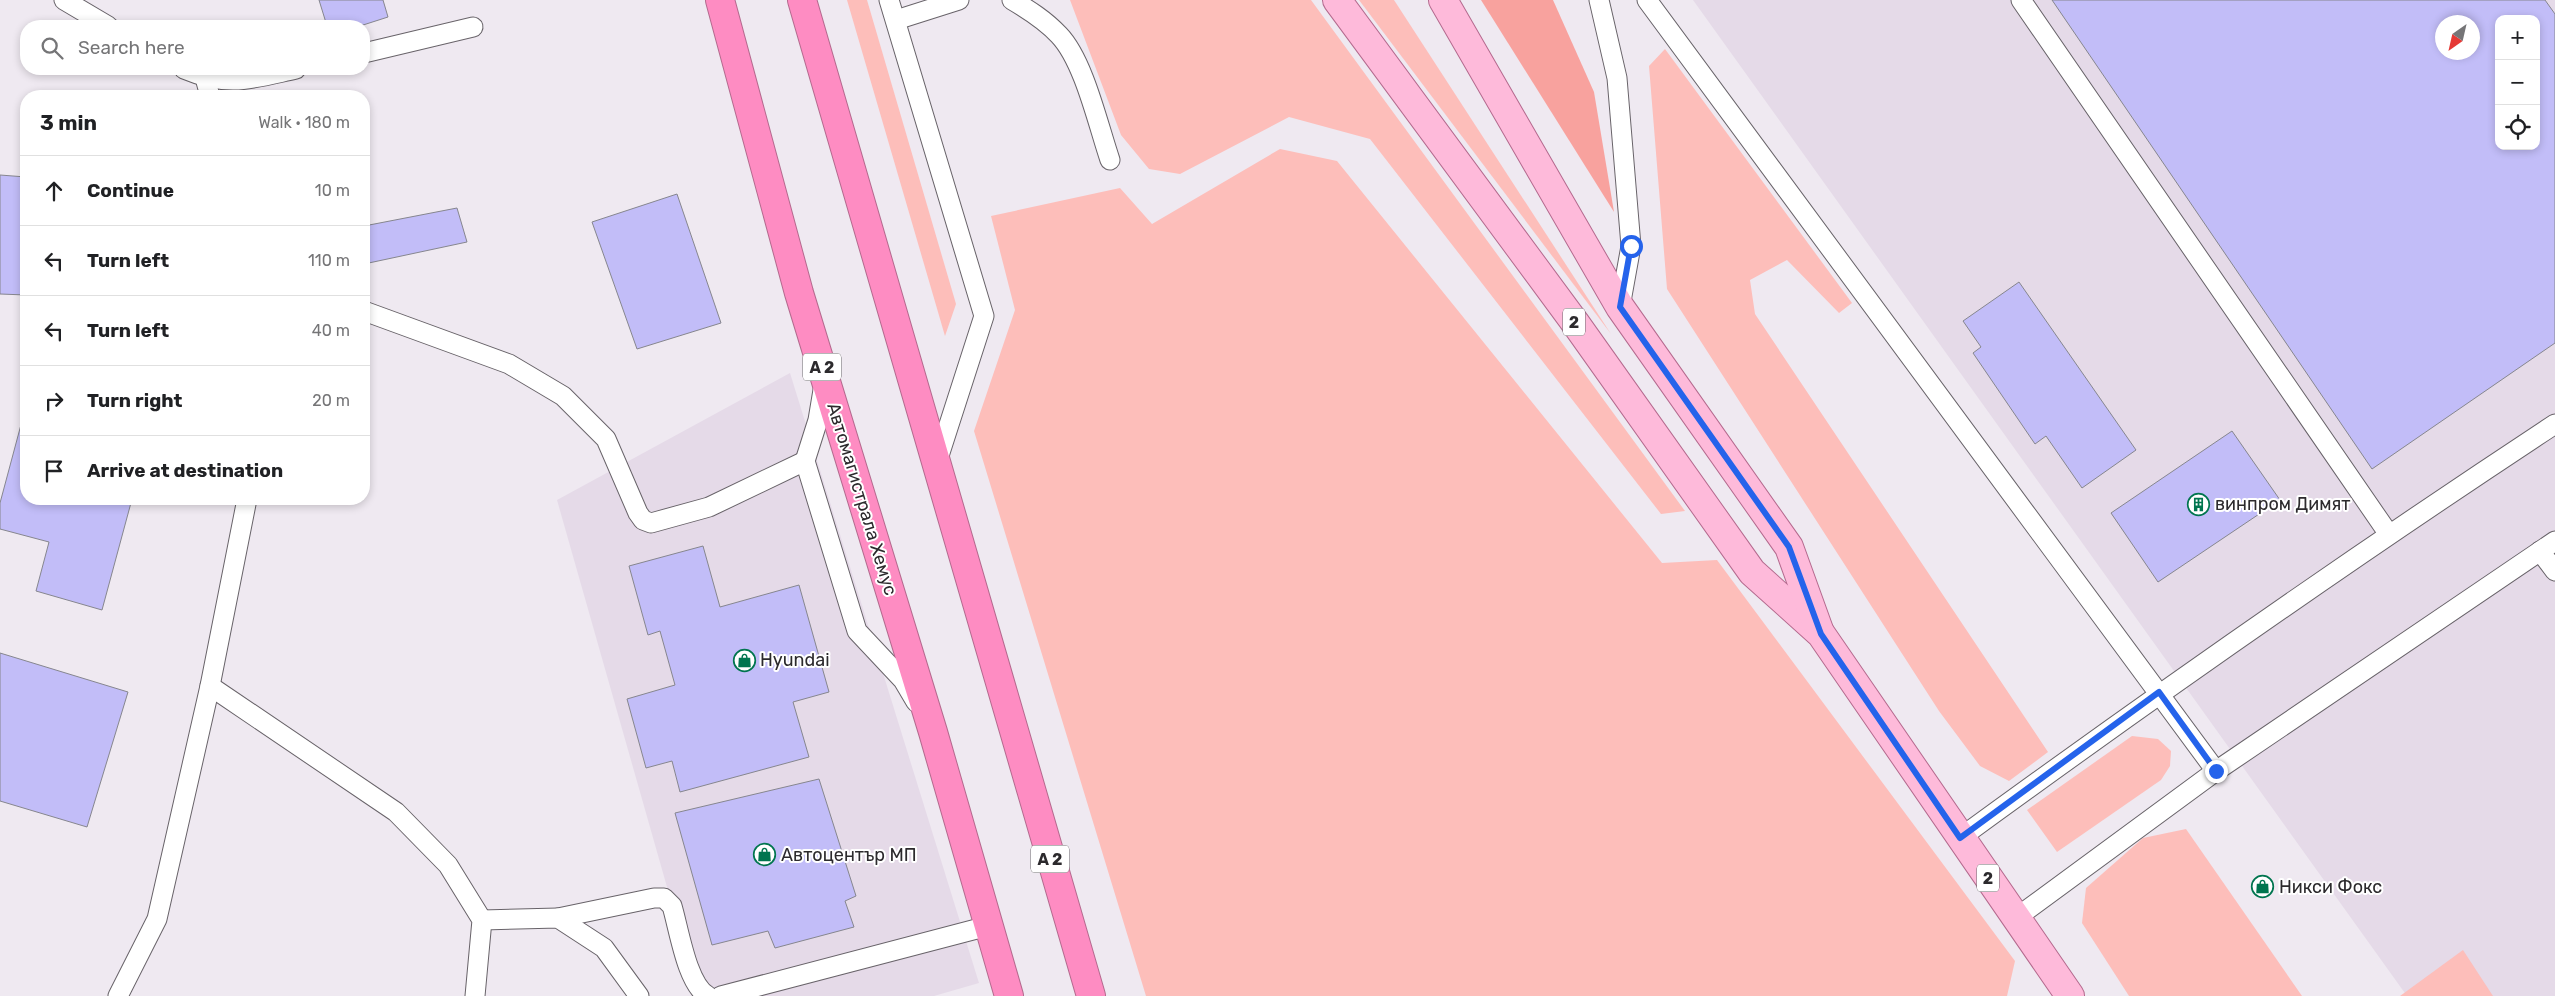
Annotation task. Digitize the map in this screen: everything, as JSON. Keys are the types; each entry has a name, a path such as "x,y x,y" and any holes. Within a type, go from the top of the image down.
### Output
{"highway":[{"name":"Автомагистрала Хемус","path":"720,0 799,293 933,732 1009,996"},
{"name":"A 2","path":"802,0 1091,996"}],"main road":[{"name":"2","path":"1337,0 1576,324 1752,572 1821,634 2070,996"},
{"name":"2","path":"1443,0 1620,307 1789,547 1821,634"}],"lane":[{"path":"64,0 98,20"},
{"path":"889,0 984,316 936,466"},
{"path":"896,20 959,0"},
{"path":"1012,0 1038,15 1060,36 1079,66 1110,160"},
{"path":"1600,0 1617,78 1631,246 1620,307"},
{"path":"2021,0 2388,533"},
{"path":"1651,1 2216,771"},
{"path":"370,52 473,27"},
{"path":"198,75 205,78 241,82 271,75"},
{"path":"205,78 208,90"},
{"path":"370,313 509,364 563,396 606,439 638,513 643,520 652,523 709,507 805,461"},
{"path":"825,378 818,420 805,461 857,631 903,680 933,732"},
{"path":"1960,838 2159,692 2388,533 2555,424"},
{"path":"118,996 157,919 210,686 246,505"},
{"path":"2016,918 2216,771 2548,546 2555,571"},
{"path":"210,686 396,812 448,865 482,920 475,996"},
{"path":"482,920 558,918 654,898 664,898 672,906 693,981 700,992 708,996"},
{"path":"558,918 604,948 639,996"},
{"path":"721,996 988,926"}],"shaded area":[{"path":"847,0 867,0 956,304 945,336"},
{"path":"1070,0 1311,0 1685,511 1661,514 1370,139 1289,117 1180,174 1149,169 1121,135"},
{"path":"1359,0 1394,0 1611,334"},
{"path":"1481,0 1553,0 1594,92 1614,212"},
{"path":"1693,0 2555,0 2555,996 2407,996"},
{"path":"1665,49 1852,303 1839,313 1787,260 1750,280 1755,314 2048,752 2009,781 1980,766 1939,711 1667,289 1649,66"},
{"path":"1280,149 1337,161 1662,563 1717,560 2015,961 2007,996 1146,996 974,431 1015,310 991,216 1120,188 1152,224"},
{"path":"790,373 979,983 934,996 698,996 557,500"},
{"path":"2132,736 2158,739 2171,751 2170,766 2161,780 2057,852 2027,810"},
{"path":"2186,829 2302,996 2129,996 2082,923 2086,888 2143,838"},
{"path":"2463,950 2493,996 2400,996"}],"building":[{"path":"319,0 383,0 388,17 370,23 370,20 325,20"},
{"path":"2052,0 2545,0 2555,14 2555,343 2372,469"},
{"path":"0,175 20,177 20,295 0,294"},
{"path":"677,194 721,323 637,349 592,222"},
{"path":"457,208 467,242 370,263 370,225"},
{"path":"2019,282 2136,450 2082,488 2046,436 2035,444 1973,353 1981,347 1963,321"},
{"path":"20,428 20,505 130,505 102,610 36,591 49,542 0,529 0,503"},
{"name":"винпром Димят","path":"2232,431 2280,500 2158,582 2111,513"},
{"name":"Hyundai","path":"703,546 720,607 799,585 829,692 793,702 809,757 680,792 672,761 646,768 627,699 675,685 660,631 648,635 629,566"},
{"path":"0,653 128,692 87,827 0,801"},
{"name":"Автоцентър МП","path":"819,779 856,896 845,901 854,927 775,948 768,931 712,945 675,813"}],"place":[{"name":"винпром Димят","path":"2199,504"},
{"name":"Hyundai","path":"744,660"},
{"name":"Автоцентър МП","path":"765,855"},
{"name":"Никси Фокс","path":"2263,887"}],"route":[{"path":"1631,246 1620,307 1789,547 1821,634 1960,838 2159,692 2216,771"}]}
